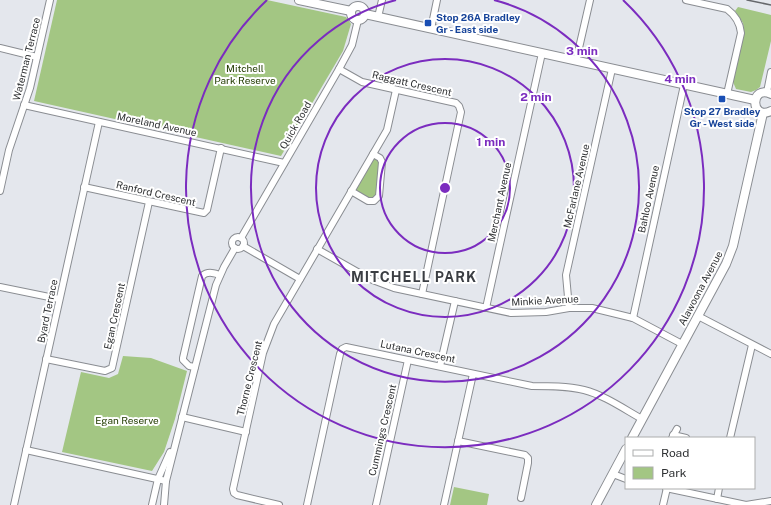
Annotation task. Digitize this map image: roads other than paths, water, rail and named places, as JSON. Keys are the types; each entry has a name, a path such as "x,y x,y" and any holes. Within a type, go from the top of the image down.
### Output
{"street":[{"name":"Waterman Terrace","path":"0,191 9,150 30,88 50,0"},
{"path":"299,0 351,11"},
{"path":"378,17 382,0"},
{"path":"431,29 437,0"},
{"path":"576,61 590,0"},
{"path":"686,0 727,9 740,23 741,33 727,94"},
{"path":"351,11 354,7 359,6 363,8 365,14"},
{"path":"351,11 353,17 358,20 365,14"},
{"path":"365,14 755,100"},
{"name":"Quick Road","path":"241,238 352,45 358,20"},
{"path":"0,48 38,57"},
{"name":"Merchant Avenue","path":"486,308 542,53"},
{"name":"Raggatt Crescent","path":"339,69 362,82 456,103 459,106 461,112 422,294"},
{"name":"McFarlane Avenue","path":"569,308 566,275 612,69"},
{"path":"755,100 761,93 769,93 771,72"},
{"name":"Bahloo Avenue","path":"633,318 684,85"},
{"name":"Thorne Crescent","path":"279,505 237,495 234,493 233,489 263,353 274,324 387,130 396,90"},
{"path":"755,100 757,109 767,112"},
{"name":"Moreland Avenue","path":"24,105 284,162"},
{"name":"Alawoona Avenue","path":"633,437 726,264 733,246 767,112"},
{"name":"Byard Terrace","path":"14,505 99,122"},
{"name":"Ranford Crescent","path":"84,187 201,214 206,212 221,148"},
{"path":"351,191 368,202 374,201 379,196 382,162 380,158 373,154"},
{"name":"Egan Crescent","path":"46,359 105,371 112,368 149,202"},
{"path":"235,248 232,244 233,240 237,237 244,241 243,246"},
{"path":"235,248 239,249 243,246"},
{"path":"243,246 300,279"},
{"path":"164,505 166,481 216,286 220,275 235,248"},
{"name":"Minkie Avenue","path":"318,249 370,279 394,288 511,312 546,312 569,308 592,308 633,318 682,344"},
{"path":"195,367 189,366 183,358 202,276 210,272 220,275"},
{"path":"0,287 59,299"},
{"path":"440,366 455,301"},
{"path":"698,316 771,354"},
{"path":"730,437 752,345"},
{"name":"Lutana Crescent","path":"307,505 340,354 342,349 346,347 532,386 558,386 585,390 607,399 642,419"},
{"name":"Cummings Crescent","path":"376,505 408,360"},
{"path":"444,505 473,374"},
{"path":"182,418 246,432"},
{"path":"673,437 677,428"},
{"path":"152,505 158,479 176,439"},
{"path":"458,441 525,455 528,458 528,463 521,498"},
{"path":"26,450 166,481"},
{"path":"596,505 625,451"},
{"path":"613,474 625,479"},
{"path":"663,505 666,489"},
{"path":"671,489 746,505 771,501"},
{"path":"717,499 719,489"}],"railway":[{"path":"747,0 771,5"}],"place":[{"name":"Stop 26A Bradley Gr - East side","path":"428,23"},
{"name":"Stop 27 Bradley Gr - West side","path":"722,99"}],"district":[{"name":"MITCHELL PARK","path":"414,277"}],"park label":[{"name":"Mitchell Park Reserve","path":"245,74"},
{"name":"Egan Reserve","path":"127,420"}]}
